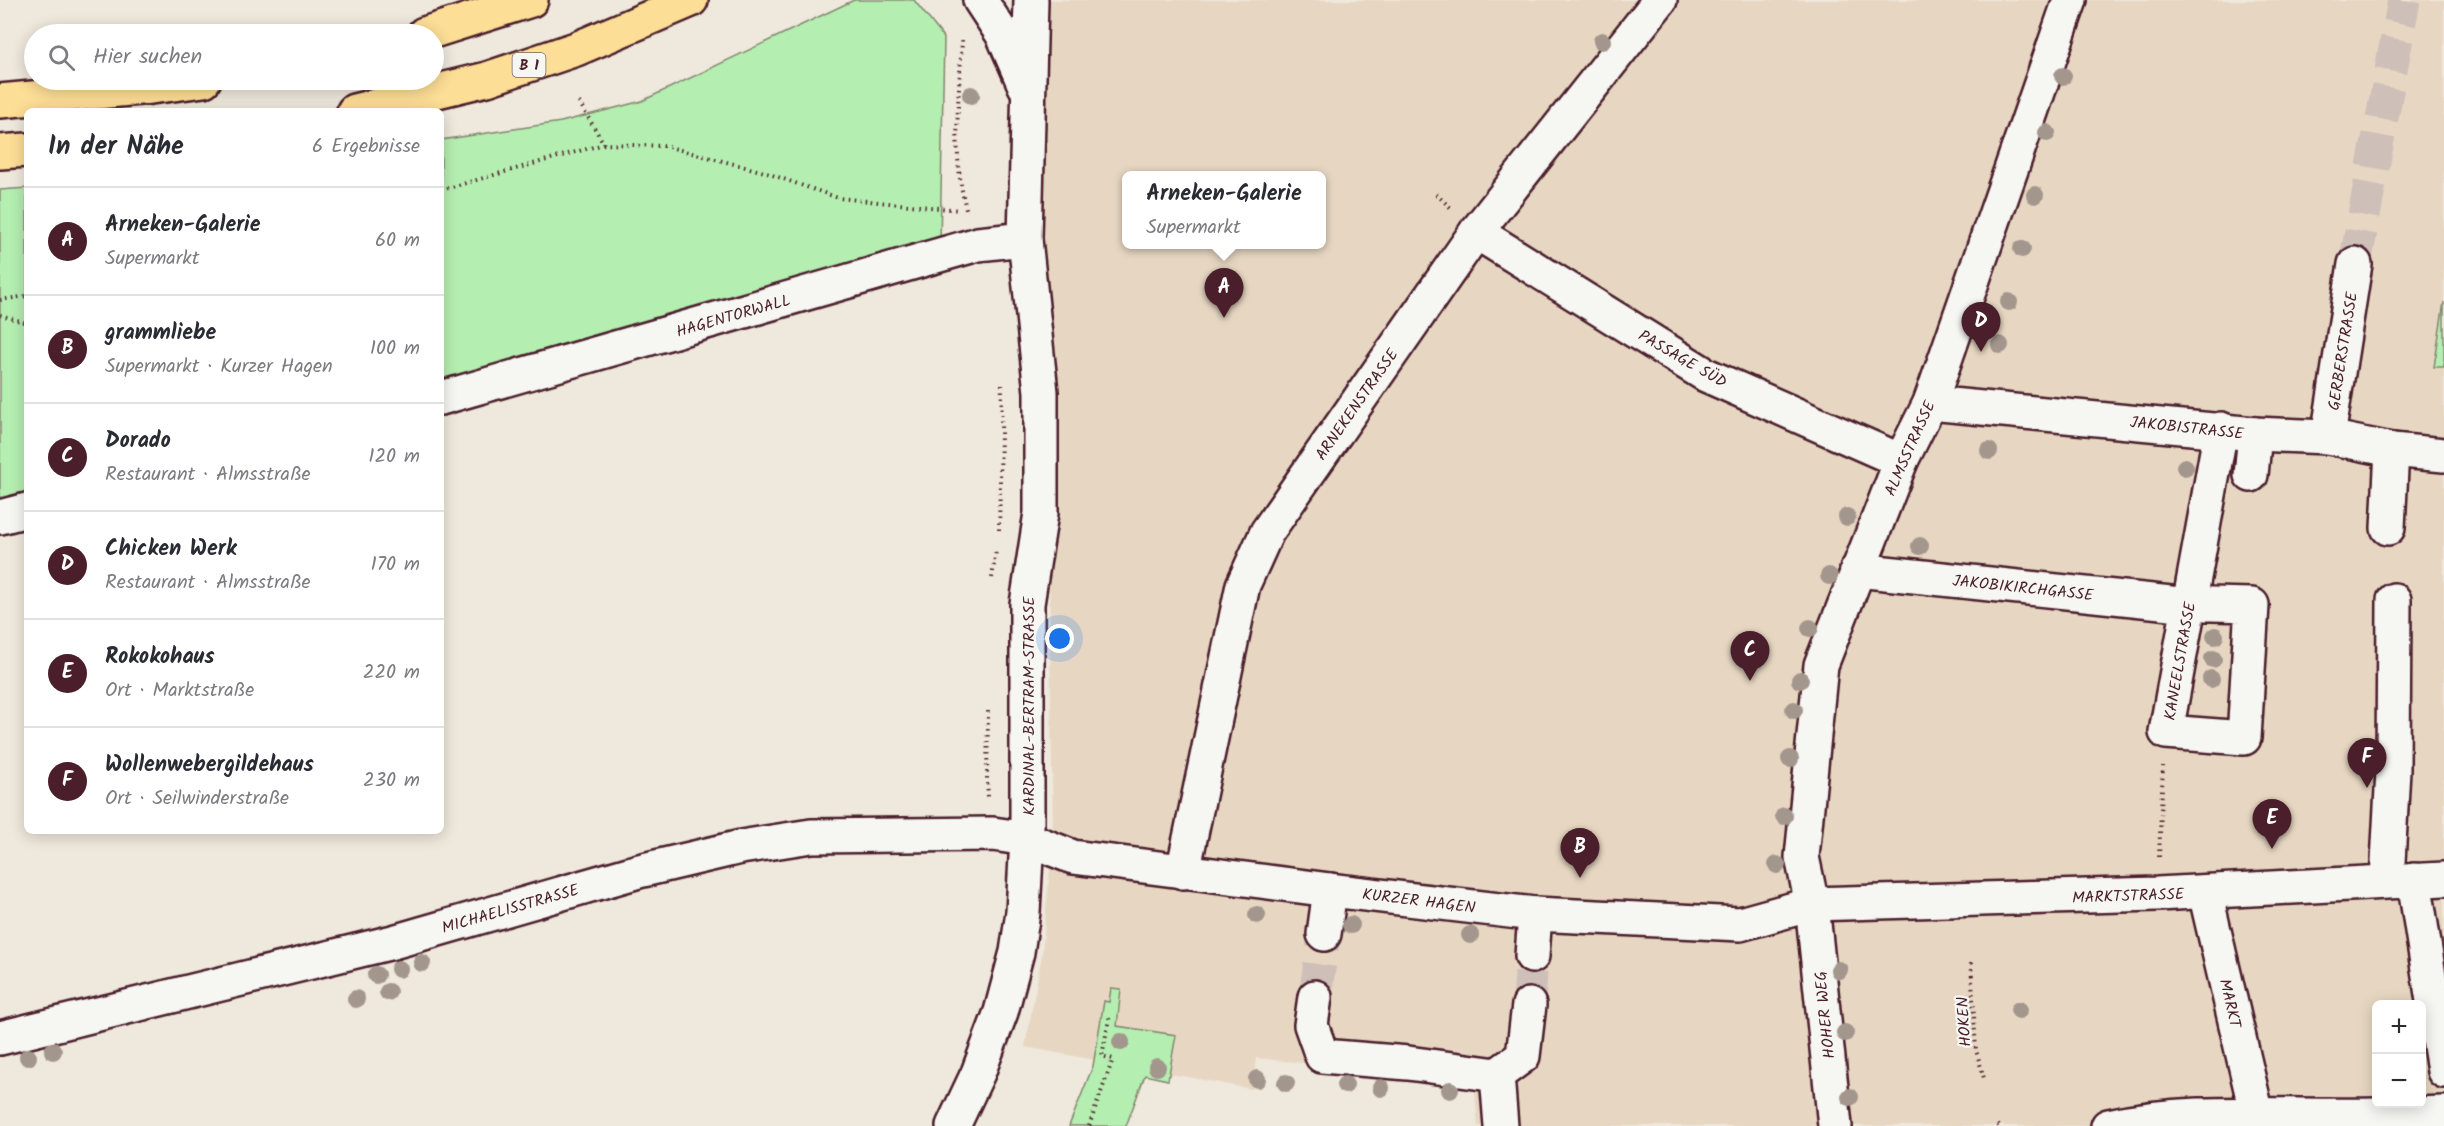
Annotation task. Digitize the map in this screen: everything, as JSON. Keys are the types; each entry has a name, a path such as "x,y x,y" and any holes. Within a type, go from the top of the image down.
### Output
{"main road":[{"path":"444,28 531,0"},
{"name":"B 1","path":"444,88 509,71 576,49 691,0"},
{"path":"0,101 119,90"},
{"name":"B 1","path":"366,108 435,90"},
{"path":"0,152 24,150"}],"street":[{"name":"KARDINAL-BERTRAM-STRASSE","path":"980,0 1002,35 1028,95"},
{"name":"KARDINAL-BERTRAM-STRASSE","path":"953,1126 978,1072 1009,987 1023,912 1028,839 1027,604 1041,513 1041,400 1025,227 1031,0"},
{"name":"ARNEKENSTRASSE","path":"1182,872 1243,585 1267,532 1476,232 1660,0"},
{"name":"ALMSSTRASSE","path":"1812,904 1802,856 1821,665 1901,461 1930,403 2070,0"},
{"name":"HAGENTORWALL","path":"444,397 978,244 1025,227"},
{"name":"PASSAGE SÜD","path":"1476,232 1706,375 1901,461"},
{"name":"GERBERSTRASSE","path":"2328,437 2355,264"},
{"name":"JAKOBISTRASSE","path":"1930,403 2255,434 2328,437 2392,450 2444,455"},
{"name":"KANEELSTRASSE","path":"2166,732 2221,429"},
{"path":"2251,475 2255,434"},
{"path":"2388,528 2392,450"},
{"path":"0,517 24,511"},
{"name":"JAKOBIKIRCHGASSE","path":"1857,570 2189,604 2252,605 2244,738 2166,732"},
{"path":"2394,600 2393,770 2415,880 2444,1071"},
{"name":"MICHAELISSTRASSE","path":"0,1038 393,942 639,871 741,847 811,836 993,834 1028,839"},
{"name":"KURZER HAGEN","path":"1028,839 1073,857 1536,914 1740,924 1812,904"},
{"name":"MARKTSTRASSE","path":"1812,904 2157,894 2415,880"},
{"path":"1324,934 1330,890"},
{"name":"MARKT","path":"2205,892 2257,1115"},
{"name":"HOHER WEG","path":"1812,904 1835,1126"},
{"path":"1532,956 1536,914"},
{"path":"1315,997 1311,1025 1322,1056 1408,1063 1497,1075 1523,1056 1528,1005"},
{"path":"1497,1075 1501,1126"},
{"path":"2108,1126 2144,1118 2257,1115 2369,1121 2444,1113"}],"path":[{"path":"962,31 957,162 960,188 978,244"},
{"path":"579,102 604,144"},
{"path":"444,189 604,144 665,146 761,171 838,198 966,211 1025,227"},
{"path":"0,300 24,296"},
{"path":"0,315 24,322"},
{"path":"999,536 1002,382"},
{"path":"992,580 998,544"},
{"path":"988,699 987,779 993,834"},
{"name":"KANEELSTRASSE","path":"2157,894 2166,732"},
{"name":"HOKEN","path":"1971,963 1976,1050 1984,1078"},
{"path":"1089,1126 1113,1059 1102,1056 1110,1014"}],"shaded area":[{"path":"1041,0 2444,0 2444,1126 1478,1126 1474,1081 1256,1058 1252,1089 1025,1047 1042,954 1053,836"}],"green space":[{"path":"854,0 914,0 944,38 940,245 444,387 444,140 561,122 642,101"},
{"path":"24,188 24,507 0,513 0,190"},
{"path":"2444,302 2444,367 2434,367"},
{"path":"1111,988 1121,989 1117,1026 1176,1035 1168,1080 1145,1075 1126,1126 1069,1126 1093,1066 1104,1001 1109,1002"}],"tunnel":[{"path":"2355,264 2404,0"},
{"path":"1315,997 1324,934"},
{"path":"1529,1005 1532,956"}],"place":[{"name":"Arneken-Galerie","path":"1224,318"},
{"name":"Chicken Werk","path":"1981,352"},
{"name":"Dorado","path":"1750,681"},
{"name":"Wollenwebergildehaus","path":"2367,788"},
{"name":"Rokokohaus","path":"2272,849"},
{"name":"grammliebe","path":"1580,878"}]}
